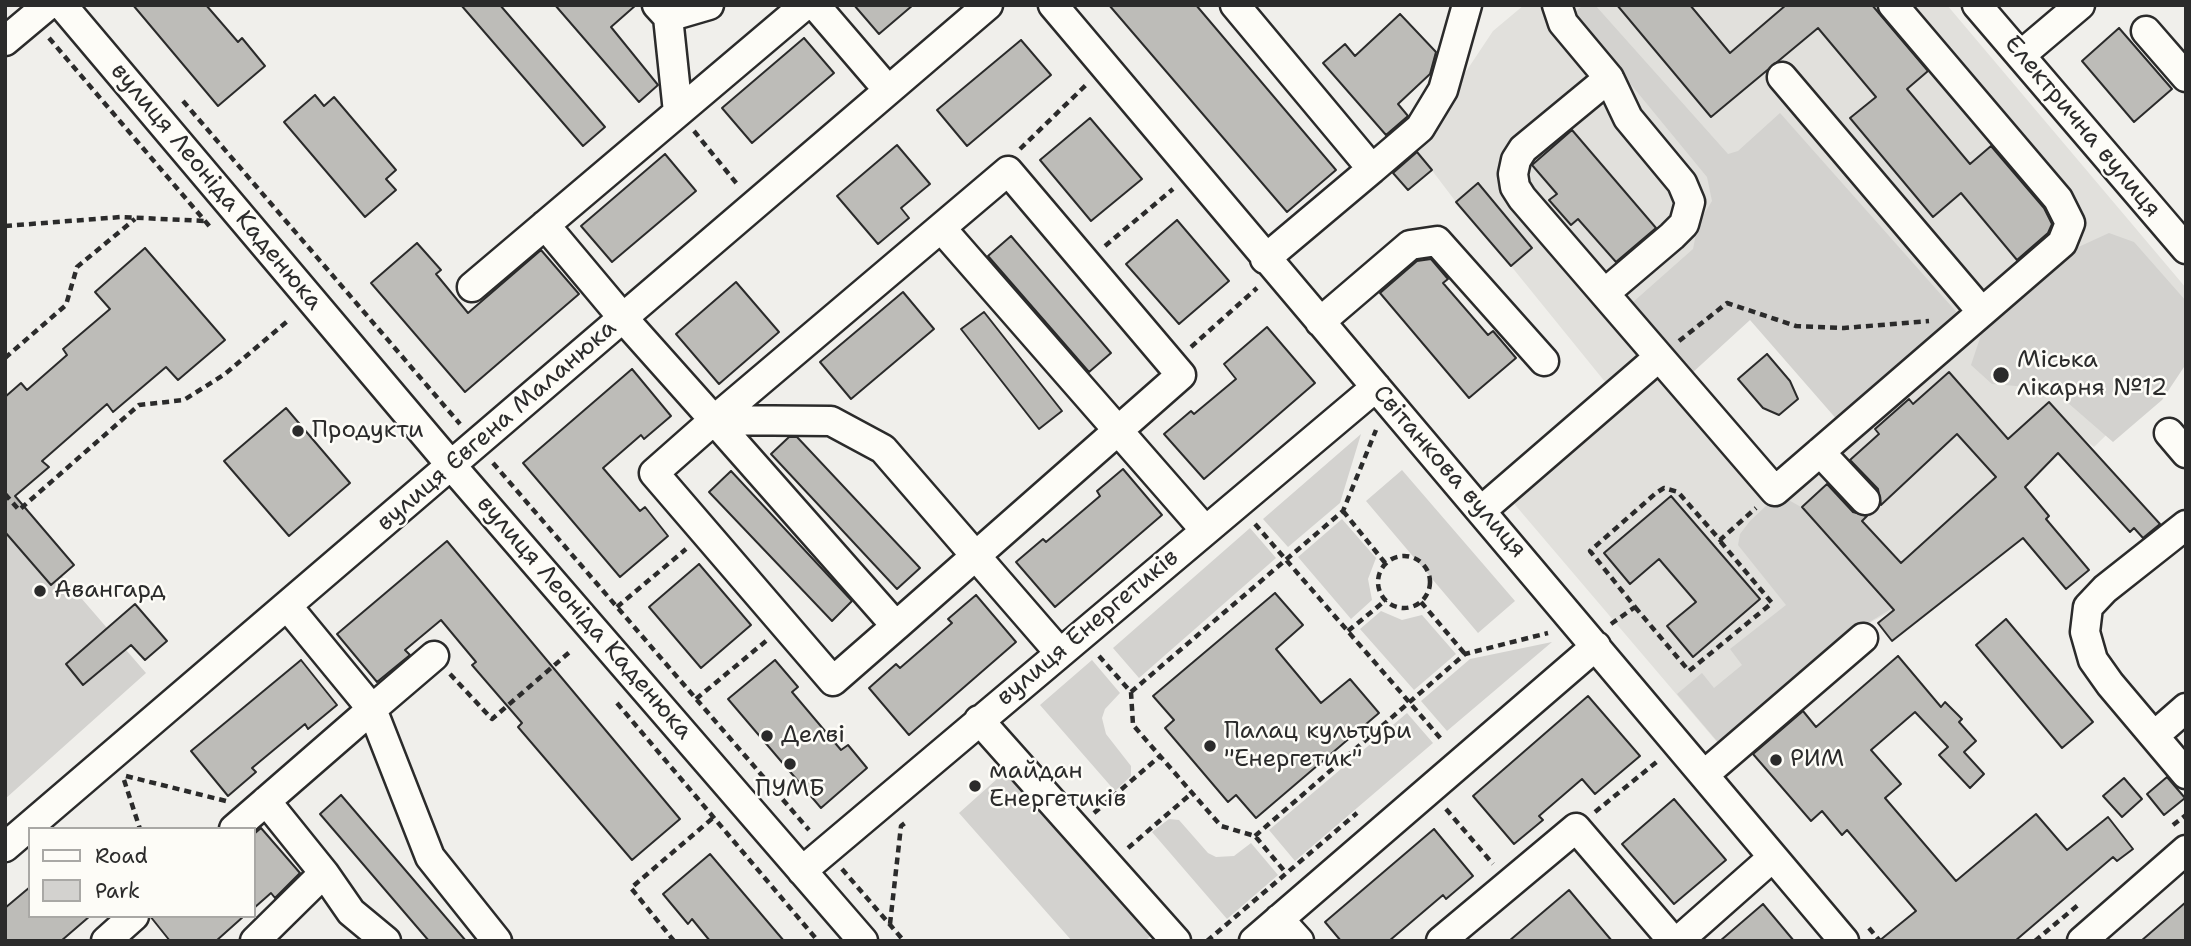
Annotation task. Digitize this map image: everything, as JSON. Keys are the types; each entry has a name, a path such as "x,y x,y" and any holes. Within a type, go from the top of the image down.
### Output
{"street":[{"path":"5,41 48,5"},
{"name":"вулиця Леоніда Каденюка","path":"62,5 450,464 863,941"},
{"path":"678,111 663,11 709,5"},
{"path":"472,287 806,5"},
{"path":"815,5 888,90"},
{"name":"вулиця Євгена Маланюка","path":"29,827 988,5"},
{"name":"Світанкова вулиця","path":"1053,5 1263,272 1320,322 1482,510 1844,941"},
{"path":"1235,5 1372,169"},
{"path":"1263,272 1372,169 1420,128 1443,90 1467,5"},
{"path":"1557,5 1563,23 1609,78 1628,118 1682,183 1690,202 1684,224 1605,293"},
{"path":"1609,78 1523,149 1516,160 1513,174 1522,198 1774,491 2062,243 2070,223 2058,199 1893,5"},
{"name":"Електрична вулиця","path":"1978,5 2186,249"},
{"path":"2021,55 2080,5"},
{"path":"2146,31 2186,77"},
{"path":"1782,77 1979,315"},
{"path":"1008,171 1181,375 833,681 654,473 1008,171"},
{"path":"545,225 896,626"},
{"path":"941,228 1205,530"},
{"path":"1320,322 1410,245 1437,241 1544,361"},
{"path":"1482,510 1659,356"},
{"name":"вулиця Енергетиків","path":"802,871 1205,530 1382,394"},
{"path":"714,420 831,421 883,449 1059,652"},
{"path":"1820,452 1865,500"},
{"path":"2186,525 2105,589 2088,607 2085,632 2093,660 2186,774"},
{"path":"288,607 372,709 430,857 497,941"},
{"path":"1254,941 1429,790 1588,636"},
{"path":"1704,774 1863,638"},
{"path":"236,827 434,656"},
{"path":"2154,736 2186,708"},
{"path":"979,720 1176,941"},
{"path":"261,805 324,873 351,912 386,941"},
{"name":"вулиця Євгена Маланюка","path":"5,847 28,827"},
{"path":"1441,941 1576,828 1676,941 1773,857"},
{"path":"2082,941 2186,850"},
{"path":"255,941 324,873"},
{"path":"1279,919 1299,941"}],"path":[{"path":"1008,171 1020,149 1088,83"},
{"path":"181,99 904,941"},
{"path":"678,111 738,185"},
{"path":"1085,262 1177,187"},
{"path":"5,226 135,218 206,222"},
{"path":"5,358 66,304 77,267 135,218"},
{"path":"1171,364 1263,272"},
{"path":"1659,356 1727,303 1796,326 1844,328 1979,315"},
{"path":"5,494 19,510 139,405 184,400 225,374 290,319"},
{"path":"1131,692 1343,511 1382,394"},
{"path":"1664,488 1678,492 1772,603 1689,671 1636,607 1590,551 1664,488"},
{"path":"1720,541 1774,491"},
{"path":"1343,511 1386,564"},
{"path":"1250,519 1442,740"},
{"path":"617,607 705,532"},
{"path":"1401,557 1423,565 1430,587 1421,602 1406,608 1397,607 1386,600 1378,580 1386,564 1401,557"},
{"path":"1348,631 1386,600"},
{"path":"1421,602 1465,654"},
{"path":"1255,836 1465,654 1588,636 1614,623 1636,607"},
{"path":"696,699 785,625"},
{"path":"434,656 492,719 572,650"},
{"path":"1096,653 1131,692 1133,725 1160,757 1221,826 1255,836 1286,873"},
{"path":"1576,828 1679,744"},
{"path":"1077,828 1160,757"},
{"path":"139,827 122,775 261,805"},
{"path":"1429,790 1509,883"},
{"path":"1109,864 1192,793"},
{"path":"674,941 631,888 714,817"}],"shaded area":[{"name":"Міська лікарня №12","path":"1524,5 1947,5 2186,288 2186,357 2094,447 2080,435 1890,612 1871,622 1723,749 1499,486 1610,388 1511,266 1532,247 1478,183 1456,202 1415,148 1493,31","holes":["1729,309 1796,330 1861,406 1784,468 1769,470 1668,361"]}],"green space":[{"path":"1583,5 1595,5 1728,154 1738,151 1780,113 1960,316 1839,422 1750,320 1691,374 1632,303 1693,249 1698,224 1712,201 1707,177 1573,14"},
{"path":"2109,233 2134,242 2186,301 2186,364 2162,400 2113,442 2052,389 1992,384 1971,365 1986,320 2074,249"},
{"path":"1361,434 1340,503 1288,547 1263,519"},
{"path":"1402,470 1515,601 1478,633 1366,501"},
{"path":"1785,498 1801,507 1891,609 1871,621 1723,748 1677,694 1702,673 1714,688 1742,665 1730,649 1786,605 1738,545 1740,534 1750,521 1767,505"},
{"name":"Авангард","path":"5,510 146,673 5,799"},
{"path":"1342,519 1376,558 1368,579 1372,600 1351,619 1298,557"},
{"path":"1250,528 1276,558 1139,678 1113,648"},
{"path":"1381,611 1402,620 1422,615 1456,654 1414,690 1360,629"},
{"path":"1552,642 1447,731 1421,701 1470,659"},
{"path":"1092,660 1120,693 1105,709 1102,718 1106,734 1131,766 1131,776 1115,791 1040,705"},
{"path":"1407,713 1433,743 1295,861 1269,830"},
{"path":"1007,770 1153,934 1145,941 1072,941 959,813"},
{"path":"1169,819 1179,820 1208,853 1216,857 1234,856 1251,843 1278,875 1227,919 1152,832"}],"building":[{"path":"133,5 206,5 238,42 242,38 265,66 218,106"},
{"path":"461,5 500,5 605,127 583,146"},
{"path":"555,5 636,5 611,27 658,85 639,102"},
{"path":"854,5 913,5 879,34"},
{"path":"1109,5 1196,5 1336,170 1287,212"},
{"path":"1617,5 1690,5 1730,53 1786,5 1872,5 1928,71 1907,89 1970,164 1991,146 2044,208 2052,224 2048,233 2017,260 1961,193 1933,217 1850,118 1876,97 1818,28 1711,117"},
{"path":"1400,14 1436,52 1430,74 1398,104 1408,116 1386,135 1323,63 1345,44 1355,56"},
{"path":"2119,28 2172,89 2134,122 2082,61"},
{"path":"804,38 834,73 752,143 722,108"},
{"path":"1021,40 1051,75 967,146 937,110"},
{"path":"315,95 324,106 334,97 396,170 386,179 396,190 365,217 284,122"},
{"path":"1090,118 1142,179 1091,221 1040,160"},
{"path":"1572,130 1656,228 1616,262 1578,219 1571,225 1549,200 1557,194 1532,165"},
{"path":"897,145 930,184 901,208 909,218 878,244 837,196"},
{"path":"1417,152 1432,170 1408,190 1393,173"},
{"path":"665,154 696,191 612,262 581,226"},
{"path":"1478,183 1532,248 1511,266 1456,202"},
{"path":"1177,220 1229,281 1179,324 1126,264"},
{"path":"1011,236 1111,353 1089,372 988,256"},
{"path":"417,243 441,270 436,274 468,313 541,250 579,294 465,392 371,283"},
{"path":"145,248 225,340 178,380 166,367 113,412 107,404 42,461 49,467 15,496 74,565 51,585 5,532 5,397 21,383 27,390 67,355 63,349 110,309 95,292"},
{"path":"1431,259 1448,279 1443,283 1488,335 1493,331 1516,358 1469,398 1380,293 1417,261"},
{"path":"736,282 779,332 719,384 676,334"},
{"path":"903,292 934,329 851,399 820,362"},
{"path":"984,312 1062,411 1039,429 961,329"},
{"path":"1267,327 1315,383 1204,479 1164,434 1191,411 1194,414 1236,379 1224,364"},
{"path":"1767,354 1790,381 1798,399 1779,415 1763,408 1738,379"},
{"path":"632,369 671,416 644,439 641,435 603,468 640,511 645,507 668,536 620,577 523,463"},
{"path":"1949,372 2008,439 2049,402 2160,524 2143,538 2134,528 2130,532 2058,453 2025,487 2049,516 2046,519 2089,570 2066,589 2023,538 1892,641 1878,623 1894,610 1802,507 1827,484 1853,512 1867,516 1862,521 1901,563 1996,477 1957,434 1881,505 1878,489 1850,460 1879,434 1875,429 1909,399 1913,404"},
{"path":"286,408 350,483 289,536 224,461"},
{"path":"789,437 797,437 920,568 897,589 771,454"},
{"path":"1123,469 1162,515 1055,607 1016,562 1043,539 1046,542 1100,496 1097,491"},
{"path":"731,471 852,601 832,621 709,492"},
{"path":"1671,496 1760,599 1693,657 1667,626 1696,602 1659,559 1630,584 1604,553"},
{"path":"447,541 680,819 632,860 518,727 522,723 472,665 476,662 441,620 405,650 410,655 377,682 337,634"},
{"path":"699,564 751,625 701,668 649,607"},
{"path":"1275,593 1303,625 1276,649 1321,703 1350,679 1379,713 1256,818 1236,795 1228,802 1165,728 1174,720 1153,696"},
{"path":"976,595 1016,642 909,735 869,688 896,664 900,668 952,623 948,619"},
{"path":"135,604 167,641 145,660 131,645 83,685 66,664"},
{"path":"2006,619 2093,722 2062,748 1976,645"},
{"path":"1898,656 1941,707 1945,702 1962,719 1959,722 1976,741 1964,752 1984,774 1970,788 1939,755 1948,747 1915,712 1871,750 1901,784 1885,798 1956,881 2036,814 2067,850 2108,817 2133,849 2117,861 2113,857 2015,941 1879,941 1916,911 1847,830 1842,835 1822,811 1811,821 1753,754 1803,711 1816,727"},
{"path":"301,660 337,705 308,729 305,724 252,768 256,772 228,796 191,751"},
{"path":"775,660 798,687 792,692 841,750 848,745 867,768 821,808 728,699"},
{"path":"1588,696 1640,756 1595,794 1582,779 1539,816 1543,820 1514,844 1473,796"},
{"path":"2167,777 2185,798 2164,815 2147,794"},
{"path":"2124,778 2142,799 2122,817 2103,796"},
{"path":"341,795 466,941 429,941 320,814"},
{"path":"1674,799 1726,860 1674,904 1622,844"},
{"path":"261,828 300,873 275,898 271,893 256,906 256,832"},
{"path":"1434,829 1473,876 1446,899 1443,895 1389,941 1341,941 1325,922"},
{"path":"710,854 784,941 710,941 692,919 688,924 663,894"},
{"path":"28,889 28,918 88,918 61,941 5,941 5,908"},
{"path":"1569,890 1612,941 1509,941"},
{"path":"2186,902 2186,941 2141,941"},
{"path":"1763,904 1794,941 1720,941"},
{"path":"152,918 242,918 216,941 170,941"}],"place":[{"name":"Міська лікарня №12","path":"2001,375"},
{"name":"Продукти","path":"298,431"},
{"name":"Авангард","path":"40,591"},
{"name":"Делві","path":"767,736"},
{"name":"Палац культури \"Енергетик\"","path":"1210,746"},
{"name":"РИМ","path":"1776,760"},
{"name":"ПУМБ","path":"790,764"},
{"name":"майдан Енергетиків","path":"975,786"}]}
